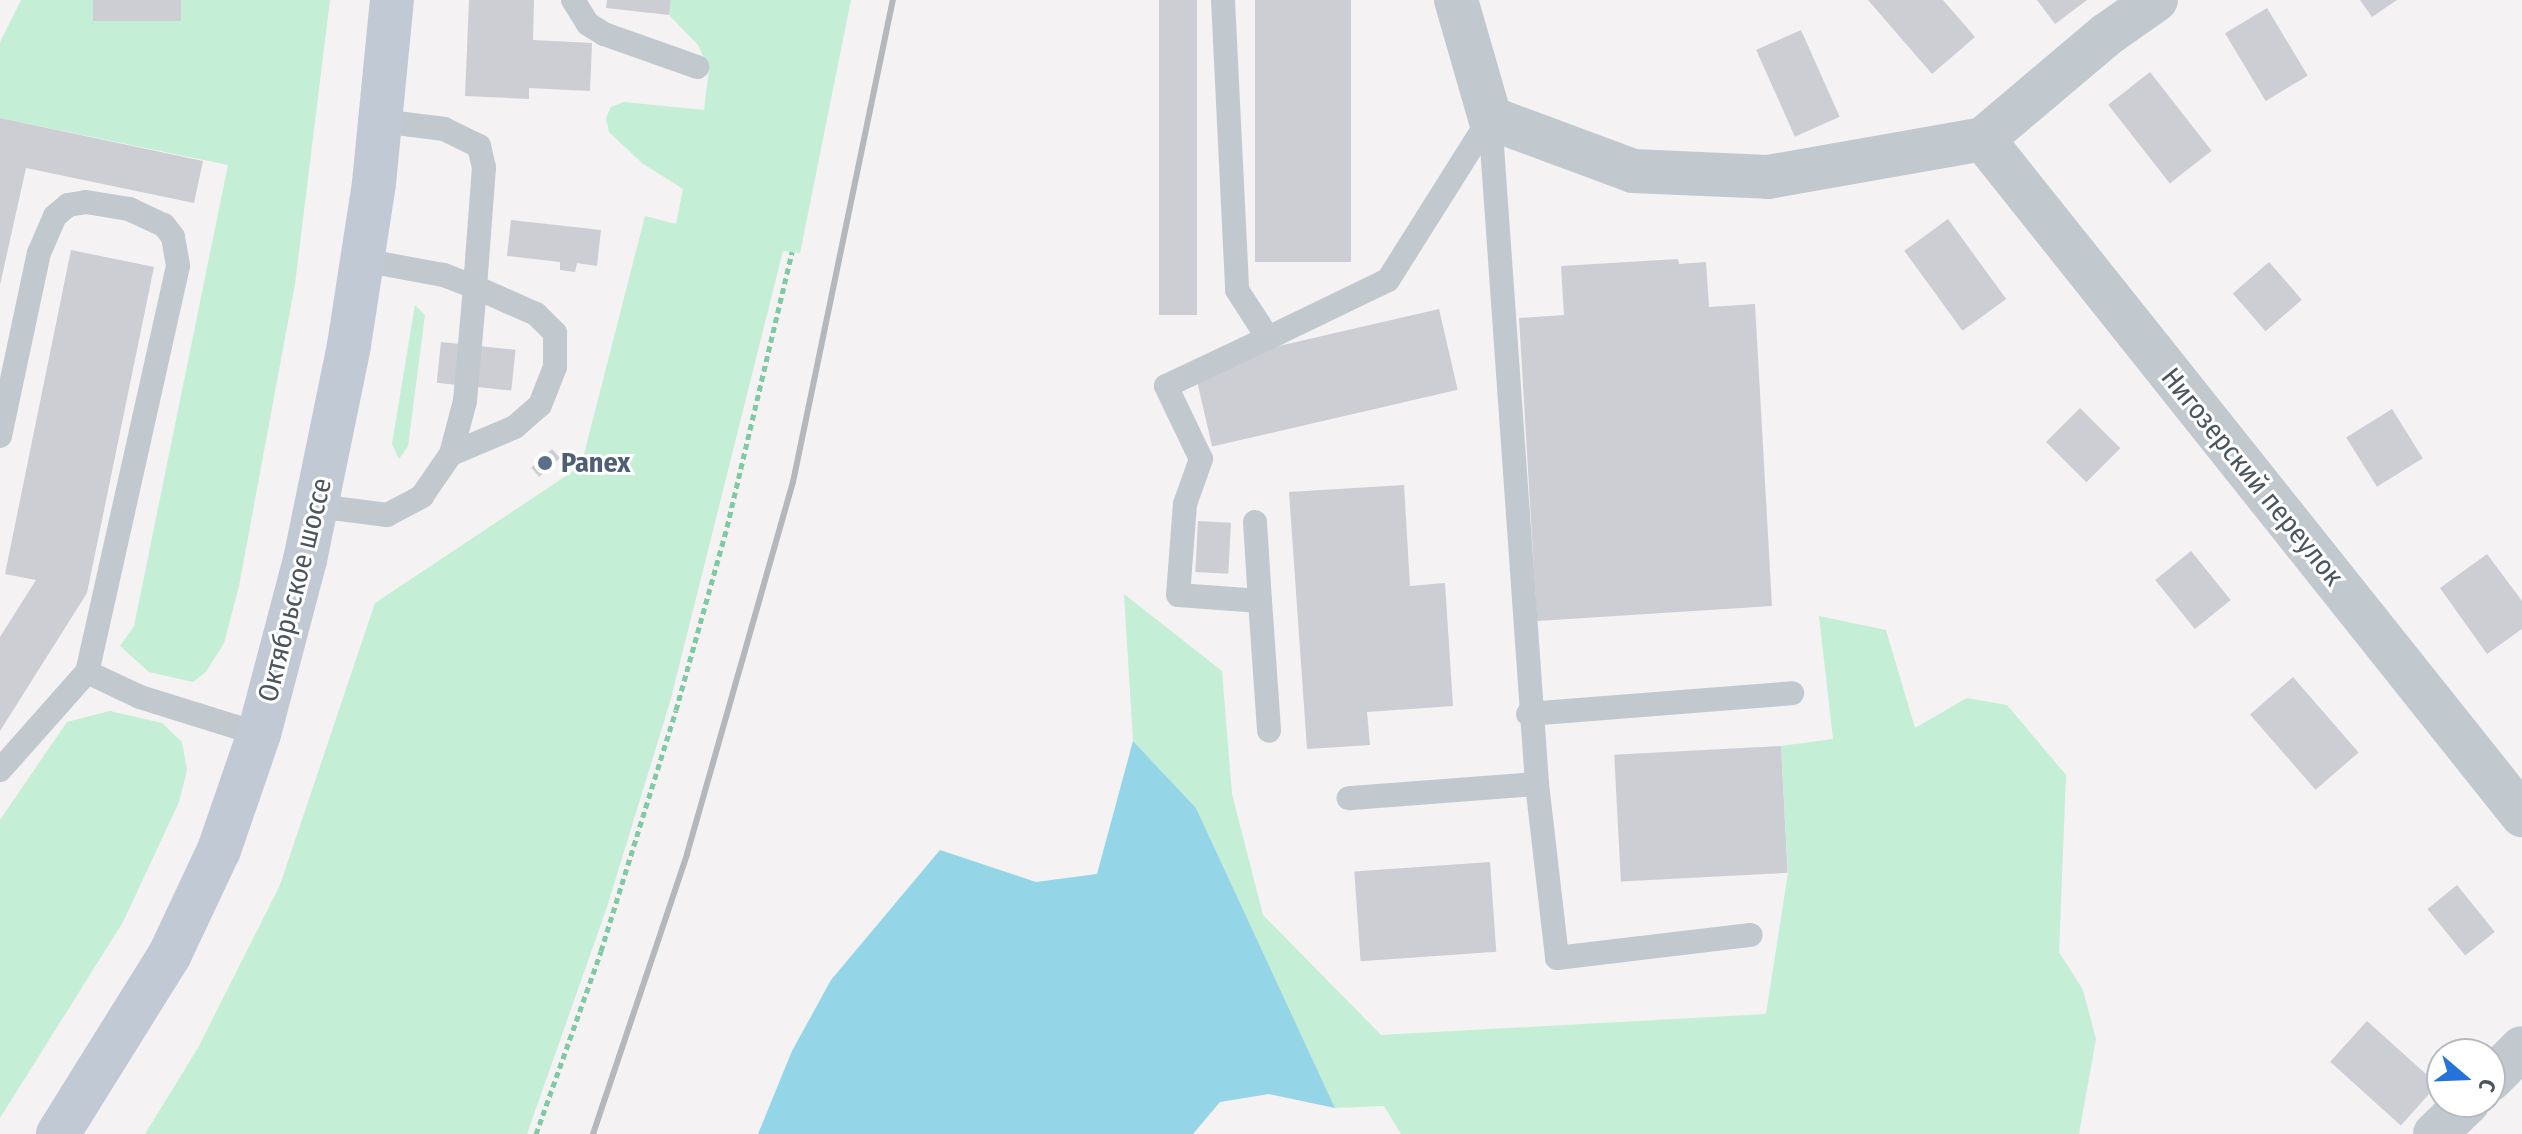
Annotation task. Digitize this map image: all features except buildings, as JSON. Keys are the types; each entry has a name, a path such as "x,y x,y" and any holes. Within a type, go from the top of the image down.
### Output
{"street":[{"name":"Октябрьское шоссе","path":"58,1134 170,954 219,850 259,734 317,506 362,260 381,121 392,0"},
{"path":"1456,0 1490,118 1633,171 1768,177 1983,139 2106,35 2156,0"},
{"name":"Нигозерский переулок","path":"1983,139 2522,815"},
{"path":"2506,1064 2522,1048"},
{"path":"2435,1134 2452,1118"}],"lane":[{"path":"573,0 588,24 604,34 697,67"},
{"path":"1223,0 1237,290 1268,338"},
{"path":"1260,601 1178,595 1185,504 1201,459 1166,386 1388,280 1490,118"},
{"path":"1490,118 1528,714 1557,958 1751,935"},
{"path":"317,506 371,516 395,512 422,496 451,454 465,401 484,167 479,146 444,129 381,121"},
{"path":"0,436 39,253 55,216 68,205 86,202 129,209 164,225 178,250 178,266 87,672 0,770"},
{"path":"362,260 475,287 548,322 555,333 555,367 530,416 493,439 451,454"},
{"path":"1255,522 1269,731"},
{"path":"87,672 140,697 259,734"},
{"path":"1528,714 1792,693"},
{"path":"1349,798 1537,784"}],"path":[{"path":"536,1134 601,951 676,710 727,527 792,252"}],"green space":[{"path":"21,0 93,0 94,21 181,20 181,0 330,0 295,284 239,586 224,643 206,672 193,682 149,672 120,646 134,626 228,165 0,118 0,42"},
{"path":"671,0 851,0 800,253 783,251 670,702 607,907 527,1134 145,1134 198,1048 280,885 375,603 581,466 645,216 676,224 683,189 642,163 609,132 606,118 611,107 624,102 704,110 709,69 698,45 669,15"},
{"path":"415,305 425,315 408,446 399,459 392,444"},
{"path":"1124,594 1222,671 1232,794 1263,915 1381,1035 1766,1014 1788,873 1781,746 1833,739 1819,616 1886,630 1915,728 1967,698 2007,705 2066,775 2059,952 2083,990 2096,1039 2079,1134 1401,1134 1384,1106 1335,1108 1196,808 1133,741"},
{"path":"110,711 162,723 182,742 187,770 179,802 123,922 0,1118 0,820 67,722"}],"water":[{"path":"1133,741 1196,808 1335,1108 1269,1094 1220,1102 1193,1134 758,1134 792,1051 831,980 940,850 1036,882 1097,874"}],"railway":[{"path":"593,1134 687,854 793,482 893,0"}],"place":[{"name":"Panex","path":"545,463"}]}
